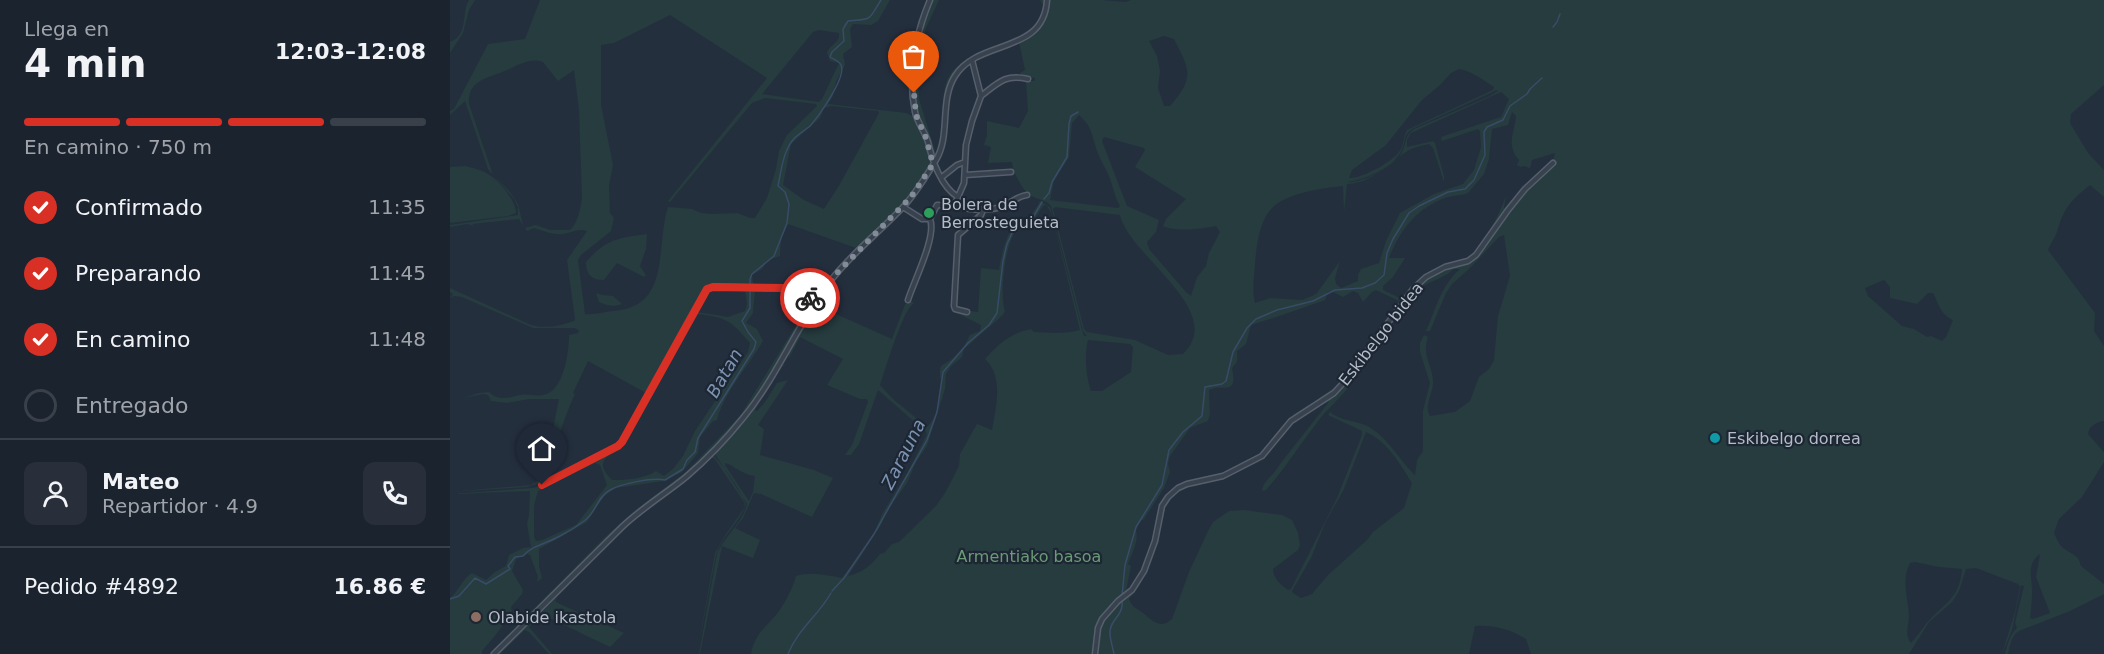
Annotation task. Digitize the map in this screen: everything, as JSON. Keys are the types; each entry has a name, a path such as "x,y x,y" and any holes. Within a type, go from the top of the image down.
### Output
{"street":[{"path":"930,0 916,37 912,72 916,115 926,138 933,164 950,192 958,197"},
{"path":"494,654 622,527 686,477 729,434 755,400 817,301 838,272 915,193 941,151 950,85 960,70 972,60 1030,35 1040,23 1047,0"},
{"path":"972,60 981,96"},
{"path":"954,206 964,183 966,146 981,96 1002,80 1017,77 1028,79"},
{"path":"942,177 957,165 965,162"},
{"name":"Eskibelgo bidea","path":"1095,654 1098,628 1102,619 1118,601 1132,590 1144,571 1155,541 1162,506 1168,496 1187,484 1223,476 1262,456 1291,421 1334,393 1345,381 1413,289 1426,277 1445,267 1468,261 1476,255 1521,194 1553,163"},
{"path":"965,175 1011,172"},
{"path":"915,193 920,196"},
{"path":"930,201 937,205 983,210 1005,205 1022,195 1027,195"},
{"path":"908,300 931,238 932,222 930,219 937,205"},
{"path":"903,207 922,219 930,219"},
{"path":"967,312 955,309 954,306 957,235 976,220 983,210"},
{"path":"542,485 622,442 707,289 713,287 785,288 817,301"}],"green space":[{"path":"469,0 475,0 469,10 463,33 450,53 450,42 460,34"},
{"path":"540,0 890,0 878,21 871,25 853,24 850,29 852,47 843,54 845,65 828,104 906,113 915,117 926,140 931,164 911,195 850,257 817,298 810,297 816,296 823,283 856,248 788,224 781,239 780,256 766,261 763,268 752,275 753,283 761,286 786,287 798,292 788,288 708,287 648,394 588,361 573,393 575,394 540,483 526,487 450,492 531,485 540,479 545,468 559,399 529,399 507,403 491,401 488,395 483,394 463,398 489,392 496,397 503,398 550,392 556,387 564,370 569,335 579,331 575,328 533,328 462,297 450,298 453,294 450,288 531,325 553,326 574,321 567,260 587,231 578,230 559,234 534,228 527,231 525,228 536,225 550,230 570,230 579,215 582,198 579,110 574,70 558,81 543,62 533,60 524,62 476,84 469,96 469,104 493,175 488,169 465,101 450,115 450,111 454,109 488,44 525,39","holes":["670,15 767,78 668,201 670,202 752,103 765,98 816,104 817,106 787,135 779,151 767,198 755,218 737,213 712,214 668,207 658,272 653,287 645,299 632,307 585,314 578,260 611,231 614,218 610,213 609,186 613,165 601,105 601,45 614,43","819,30 839,33 837,41 827,52 830,61 839,63 822,99 819,102 762,94 813,32","831,106 878,111 879,113 824,209 804,200 783,185 791,144 820,118 824,108"]},
{"path":"932,0 939,0 926,28 917,65 919,99 936,154 941,134 944,90 952,72 957,66 978,53 1033,30 1044,7 1040,0 1046,0 1041,18 1037,25 1031,33 978,55 954,75 948,92 941,142 934,160 916,111 913,72 918,38"},
{"name":"Armentiako basoa","path":"1049,0 1126,2 1131,0 2104,0 2104,85 2071,114 2070,123 2088,153 2104,170 2104,197 2090,185 2077,196 2065,211 2048,250 2095,313 2094,331 2104,346 2104,421 2093,425 2088,434 2104,452 2104,462 2082,497 2059,519 2054,533 2062,547 2104,584 2104,594 2070,611 2019,631 2013,638 2008,654 2005,654 2011,636 2017,628 2015,623 2024,586 2021,585 2012,630 2002,654 2020,587 2018,584 1976,568 1966,569 1959,591 1952,602 1929,622 1909,654 1531,654 1526,639 1514,633 1501,628 1475,626 1469,654 751,654 758,637 785,601 796,576 813,574 842,578 854,563 875,531 882,514 908,472 927,434 878,390 859,444 851,455 845,455 852,445 868,402 867,399 860,399 827,385 843,359 800,337 789,358 788,353 818,306 892,339 907,299 914,303 904,317 880,385 927,427 934,418 940,399 941,366 963,348 970,335 980,331 981,325 957,313 969,316 969,311 978,312 981,268 999,270 1004,246 1015,223 1031,215 1040,201 1046,204 1033,220 1018,228 1013,235 1004,268 1003,303 1005,311 964,349 962,357 951,366 946,374 945,389 927,446 916,462 907,483 887,511 881,525 848,576 866,568 892,544 899,542 936,506 959,466 960,454 977,424 992,430 997,383 991,366 985,359 1000,344 1017,333 1031,329 1034,332 1057,333 1080,330 1052,215 1046,205 1050,207 1082,330 1084,336 1087,336 1083,331 1051,206 1033,197 1024,189 1018,180 1012,162 988,163 991,147 984,145 987,121 1019,128 1028,111 1026,81 1034,81 1035,78 1021,76 1020,73 1025,70 1019,42 1036,31 1048,8","holes":["1164,36 1174,39 1184,59 1187,74 1183,88 1170,106 1164,106 1158,88 1160,71 1157,56 1149,41","1459,69 1473,74 1494,87 1493,90 1407,130 1402,147 1395,156 1368,173 1349,178 1352,170 1386,145 1421,101 1451,73","1498,91 1414,129 1409,134 1403,150 1397,158 1411,149 1429,144 1433,148 1444,182 1435,143 1433,141 1407,147 1407,140 1411,133 1501,92 1509,99 1501,117 1441,137 1442,141 1478,129 1481,147 1474,170 1463,184 1434,194 1400,213 1386,241 1379,263 1361,269 1358,281 1341,288 1336,284 1335,278 1340,261 1317,293 1312,296 1302,300 1270,298 1255,303 1257,243 1261,227 1272,208 1296,195 1343,186 1344,212 1347,184 1363,181 1381,171 1361,180 1347,182 1362,179 1386,167 1398,156 1407,134 1412,129","1512,112 1516,116 1512,144 1519,160 1517,165 1521,167 1530,168 1532,160 1555,153 1552,166 1504,216 1477,255 1465,264 1439,271 1413,288 1342,386 1294,418 1260,457 1223,476 1190,484 1170,496 1161,510 1156,543 1142,576 1133,591 1124,597 1131,588 1126,591 1131,566 1128,564 1136,543 1136,530 1164,488 1170,472 1168,464 1170,456 1190,428 1208,421 1209,390 1228,387 1233,383 1232,368 1237,362 1237,351 1246,344 1251,325 1325,300 1328,292 1331,291 1343,297 1353,291 1358,293 1363,302 1376,290 1399,301 1399,304 1339,384 1397,309 1408,291 1402,299 1383,290 1383,286 1393,277 1405,258 1389,258 1398,238 1418,214 1435,202 1468,193 1484,174 1489,159 1492,129 1508,125","1079,115 1090,130 1120,206 1118,208 1050,200 1054,181 1069,157 1072,123","1104,137 1144,148 1135,167 1186,199 1166,219 1163,226 1181,229 1216,226 1220,232 1209,253 1206,266 1197,277 1191,296 1149,249 1147,242 1156,232 1159,220 1127,206 1102,141","1055,207 1120,215 1127,231 1185,302 1193,320 1194,337 1183,354 1168,355 1135,340 1087,332 1084,329 1053,209","1504,235 1510,276 1498,316 1494,360 1489,369 1479,377 1470,401 1455,412 1430,416 1428,405 1433,378 1426,350 1428,337 1424,335 1420,343 1420,352 1430,383 1423,411 1423,451 1417,460 1415,475 1373,429 1330,412 1328,415 1362,431 1362,435 1337,498 1291,589 1288,590 1278,581 1273,569 1298,550 1300,545 1292,520 1282,515 1244,510 1229,511 1213,522 1208,531 1189,572 1172,619 1164,624 1156,623 1133,606 1129,599 1140,585 1156,546 1163,508 1170,497 1194,484 1221,479 1261,457 1296,418 1312,406 1330,397 1328,403 1267,480 1262,490 1267,489 1319,420 1346,390 1412,295 1453,269 1460,269 1448,283 1440,298 1426,331 1430,331 1452,284 1499,237","1884,280 1890,287 1890,298 1917,304 1928,293 1933,293 1943,312 1953,320 1942,341 1902,326 1868,296 1865,288","1088,340 1130,344 1133,347 1131,372 1102,391 1091,391 1086,359","1366,432 1387,448 1412,483 1404,508 1373,532 1328,575 1312,594 1301,598 1292,591 1311,558 1326,521 1344,489","2040,554 2036,577 2050,613 2033,619 2030,618 2031,567 2035,558","1915,562 1962,569 1961,579 1954,595 1911,643 1907,633 1909,615 1906,576 1910,563"]},
{"path":"465,166 486,173 497,181 510,197 516,213 450,223 450,167"},
{"path":"494,176 510,192 518,204 523,225 519,219 450,227 450,225 518,215 518,207"},
{"path":"1506,195 1504,208 1507,209 1480,249 1471,258 1436,270 1414,284 1435,269 1470,256 1489,231"},
{"path":"647,234 646,249 640,266 646,275 644,277 617,263 604,280 596,279 588,273 586,262 606,244"},
{"path":"712,288 782,289 813,301 814,303 762,388 726,435 692,469 633,513 489,654 605,537 634,511 686,472 740,416 808,306 805,299 787,291 755,290 753,313 746,323 757,329 763,341 725,399 717,420 713,421 700,437 698,453 682,472 664,481 616,488 604,496 587,522 539,549 542,578 537,582 538,577 530,555 516,559 512,571 523,590 511,607 512,613 482,654 450,654 450,598 472,573 486,580 506,566 509,555 531,547 527,524 530,491 450,494 541,486 618,447 706,292","holes":["713,289 745,289 747,304 745,311 728,317 697,312 707,293","697,314 728,321 750,343 748,352 695,431 683,456 673,469 664,476 656,471 640,477 612,480 603,468 604,460 623,446","595,463 600,465 607,485 576,525 536,541 534,505 538,491"]},
{"path":"596,293 613,296 622,304 613,306 599,302"},
{"path":"781,364 785,366 782,366 755,410 757,411 765,402 777,383 788,380 758,425 764,429 760,455 814,470 833,478 812,517 754,493 743,518 735,528 760,540 753,558 722,546 699,654 717,554 724,541 742,517 747,504 715,451 743,423","holes":["725,463 746,474 755,476 749,501 725,465"]},
{"path":"1314,402 1295,415 1259,454 1294,414"},
{"path":"713,455 732,479 746,505 743,512 722,542 716,555 697,654 715,553 726,534 745,507 744,502 714,458 711,458 684,483 632,522 557,597 555,601 560,604 624,633 610,647 541,614 529,627 552,654 549,654 525,630 500,654 497,654 636,516 687,479"},
{"path":"1250,459 1223,475 1184,484 1171,493 1162,505 1168,493 1183,483 1217,476"}],"waterway":[{"name":"Batan","path":"450,599 459,596 475,578 486,584 510,569 508,566 515,557 523,556 578,525 588,518 602,497 610,490 621,485 653,479 665,480 683,469 687,460 695,452 698,438 754,349 756,342 742,321 750,308 752,274 774,256 787,223 789,204 785,192 778,186 786,151 794,139 814,121 836,87 842,71 841,65 830,57 844,41 843,29 848,21 866,19 872,15 881,0"},
{"path":"1553,27 1560,14"},
{"path":"1122,596 1125,565 1136,527 1162,485 1169,450 1183,432 1202,416 1205,387 1226,381 1233,352 1247,328 1256,319 1277,310 1313,301 1335,290 1362,288 1375,283 1384,275 1387,253 1409,213 1448,192 1465,189 1474,180 1485,155 1484,132 1487,127 1503,120 1510,106 1527,94 1542,78"},
{"name":"Zarauna","path":"1044,199 1067,157 1069,124 1071,116 1078,112"},
{"name":"Zarauna","path":"832,591 844,578 874,534 927,440 937,412 943,372 968,343 989,325 997,313 1007,244 1014,229 1032,219 1042,202"},
{"name":"Zarauna","path":"788,654 797,637 831,593"},
{"path":"1114,654 1110,629 1121,610 1122,601"}],"way so far":[{"path":"810,298 817,301 838,272 903,207 933,164 926,138 916,115 914,93"}],"place":[{"name":"Bolera de Berrosteguieta","path":"929,213"},
{"name":"Eskibelgo dorrea","path":"1715,438"},
{"name":"Olabide ikastola","path":"476,617"}],"route":[{"path":"542,485 622,442 707,289 713,287 785,288 810,298"}]}
